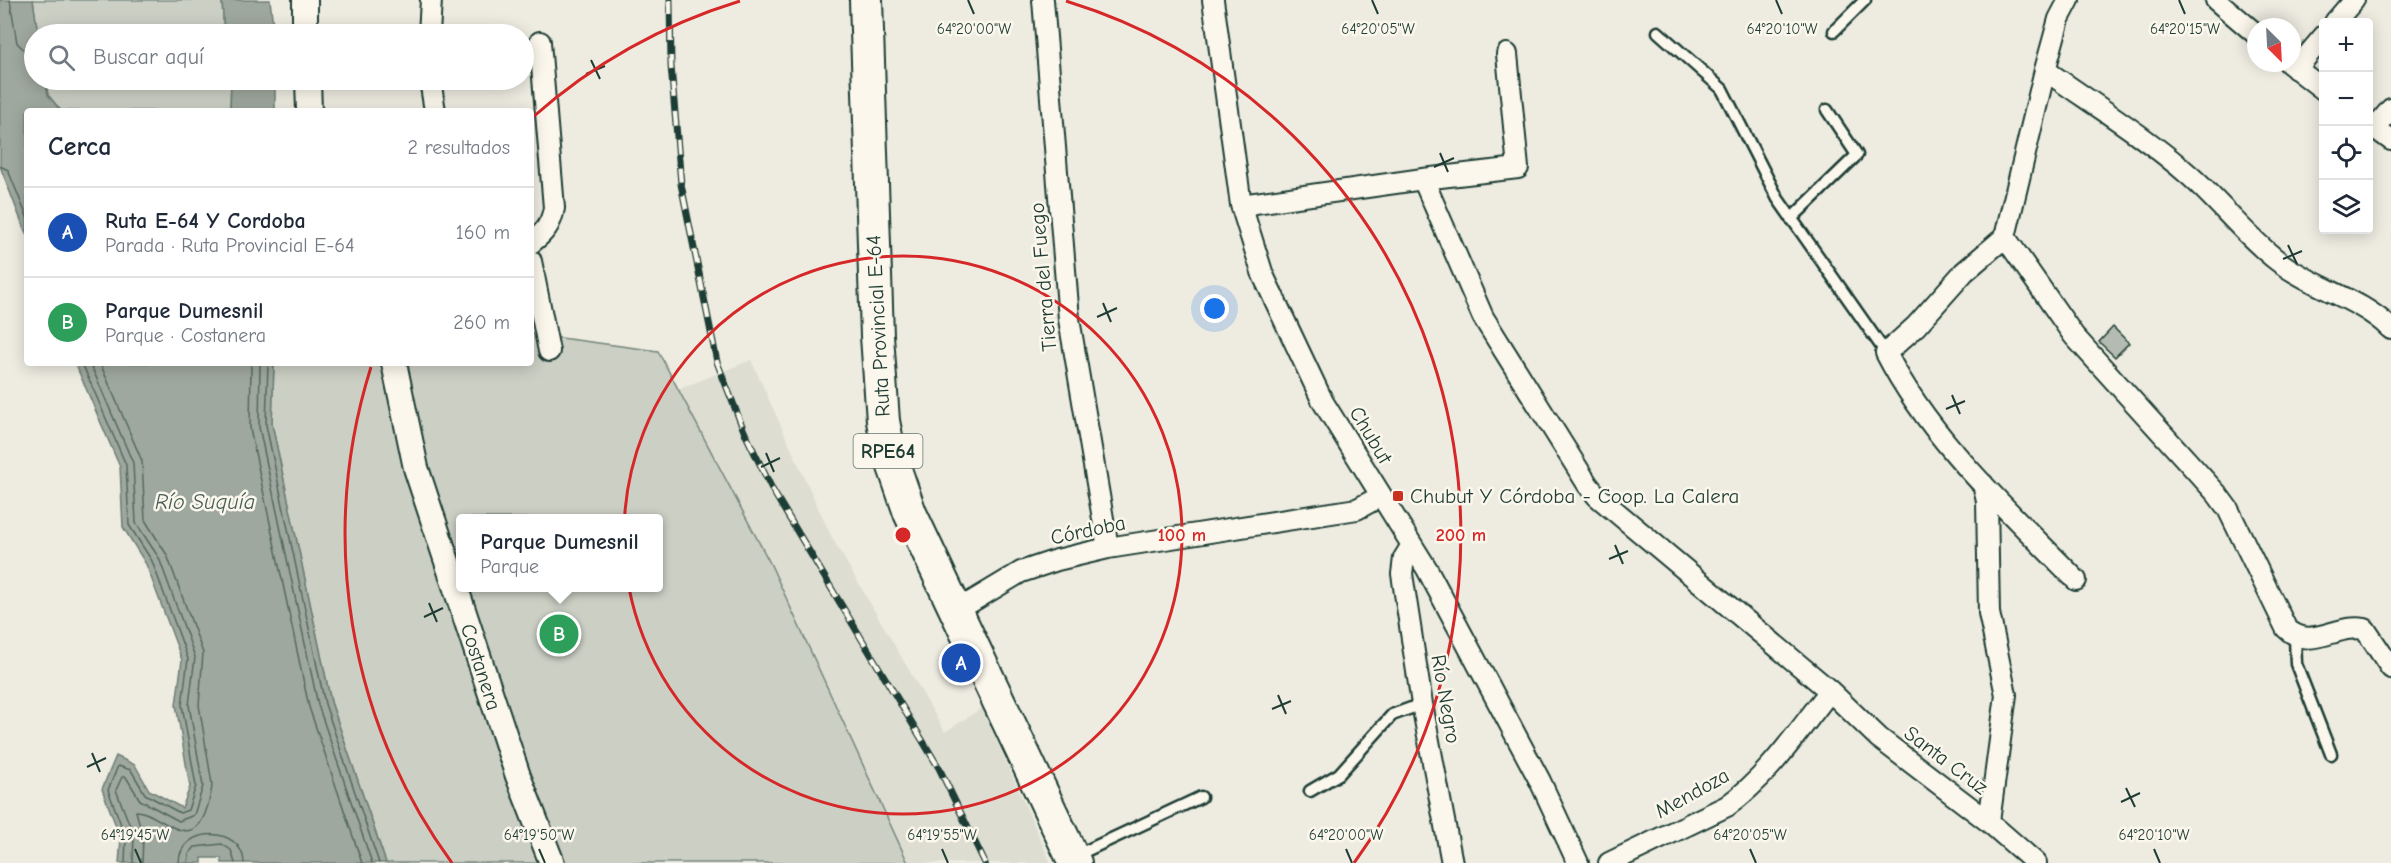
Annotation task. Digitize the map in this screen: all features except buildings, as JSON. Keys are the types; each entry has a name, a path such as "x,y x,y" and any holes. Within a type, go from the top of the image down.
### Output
{"main road":[{"name":"Ruta Provincial E-64","path":"867,0 873,256 883,421 899,488 1074,860"}],"street":[{"path":"305,0 305,24"},
{"path":"430,24 431,0"},
{"name":"Tierra del Fuego","path":"1043,0 1071,331 1108,548"},
{"name":"Chubut","path":"1213,0 1241,206 1253,248 1291,339 1323,402 1412,546 1472,651 1540,781 1578,863"},
{"path":"2069,0 2059,19 2045,70 2005,237 1964,272 1916,326 1886,353 1918,407 1983,484 2076,580"},
{"path":"2216,0 2247,26"},
{"path":"2338,18 2354,0"},
{"path":"2301,58 2319,41"},
{"path":"534,241 544,233 552,220 554,208 540,42"},
{"path":"1241,206 1423,179 1518,168 1507,54"},
{"path":"2045,70 2191,176 2253,241 2279,262 2308,282 2366,309 2391,329"},
{"path":"2300,72 2319,86"},
{"path":"308,90 309,108"},
{"path":"432,90 435,108"},
{"path":"2378,131 2391,109"},
{"name":"Santa Cruz","path":"1423,179 1483,317 1588,485 1609,508 1830,691 1879,738 1989,822 2036,863"},
{"path":"2005,237 2074,336 2228,509 2286,628 2295,637 2312,638 2356,627 2365,629 2391,668"},
{"path":"534,276 549,351"},
{"name":"Costanera","path":"395,366 416,468 456,589"},
{"path":"1983,484 1987,501 1989,613 2007,695 1989,822"},
{"name":"Córdoba","path":"956,611 1037,566 1108,548 1358,509 1381,496"},
{"name":"Río Negro","path":"1412,546 1404,558 1401,574 1422,704 1452,863"},
{"name":"Costanera","path":"457,592 518,777 552,863"},
{"name":"Mendoza","path":"1609,863 1727,806 1739,797 1765,772 1830,691"}],"lane":[{"path":"1834,30 1865,0"},
{"path":"1658,32 1722,89 1778,199 1886,353"},
{"path":"1791,219 1857,155 1827,110"},
{"path":"2295,637 2296,664 2331,754"},
{"path":"1310,791 1339,774 1392,715 1422,704"},
{"path":"1074,860 1202,797"}],"shaded area":[{"path":"33,0 222,0 223,24 37,24"},
{"path":"47,90 231,90 230,108 59,108 48,95"},
{"path":"534,334 658,351 771,565 908,863 386,863 331,702 272,424 274,366 534,366"},
{"path":"751,360 831,536 945,732 982,708 1051,863 581,863 657,592 663,592 663,514 641,514 471,473"}],"water":[{"path":"0,0 33,0 37,24 24,24 24,90 47,90 48,95 59,108 24,108 24,228 0,166"},
{"path":"222,0 270,0 273,24 223,24"},
{"path":"231,90 275,90 275,108 230,108"},
{"name":"Río Suquía","path":"76,366 274,366 272,424 331,702 386,863 222,863 221,858 202,858 202,863 119,863 121,839 102,789 116,756 135,765 149,790 182,808 190,787 176,705 182,660 146,564 123,527 120,467"}],"railway":[{"path":"670,0 671,66 681,184 717,362 744,431 773,491 939,768 985,863"}],"place":[{"name":"Chubut Y Córdoba - Coop. La Calera","path":"1398,496"},
{"name":"Parque Dumesnil","path":"559,634"},
{"name":"Ruta E-64 Y Cordoba","path":"961,663"}]}
